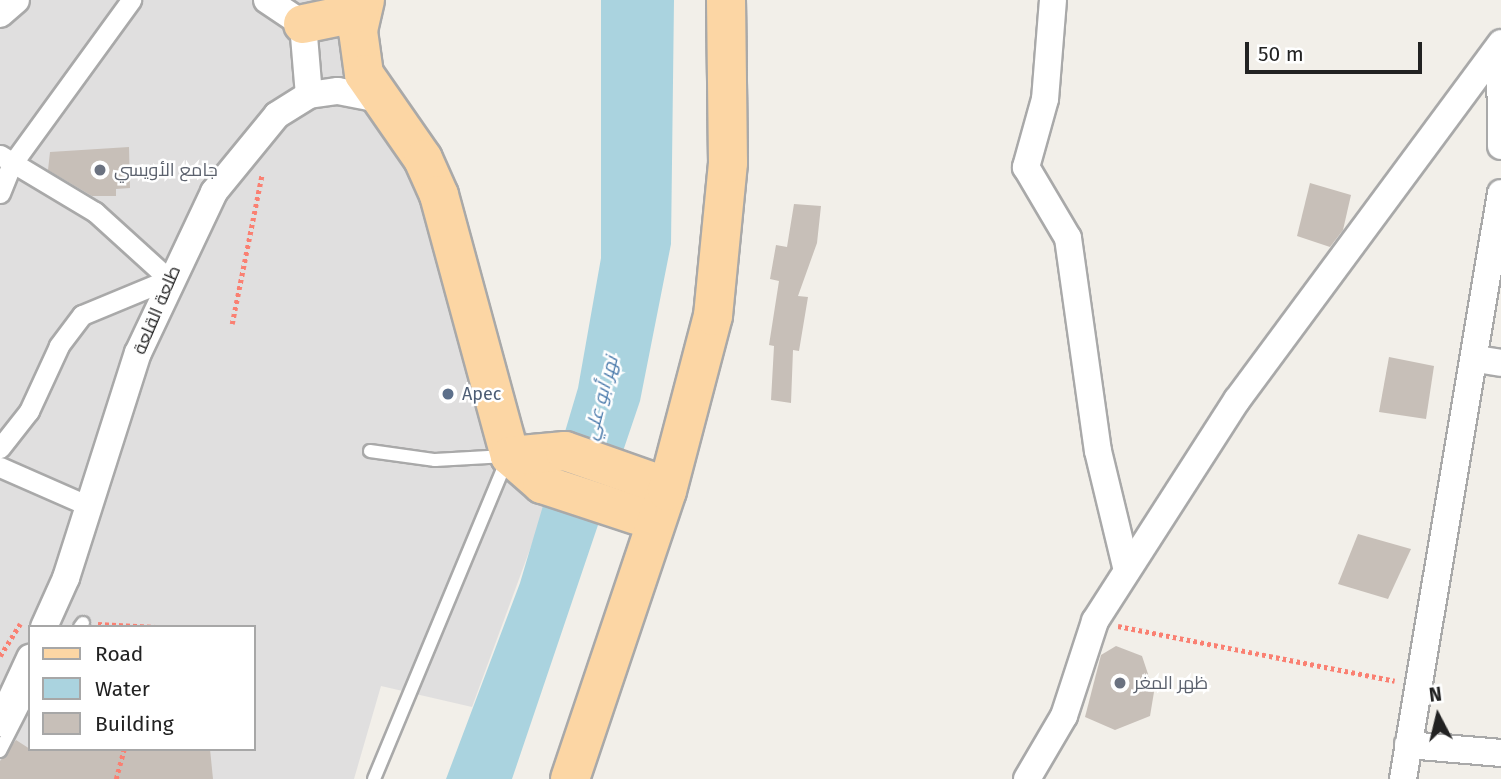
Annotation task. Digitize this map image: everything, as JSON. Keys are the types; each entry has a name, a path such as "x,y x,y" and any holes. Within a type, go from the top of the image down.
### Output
{"main road":[{"path":"545,779 631,494 696,255 701,0"},
{"path":"570,779 667,491 713,316 728,163 726,0"},
{"path":"303,24 362,6 361,62 375,98 408,137 439,195 510,456 631,494"}],"street":[{"path":"0,14 16,0"},
{"path":"0,193 6,160 131,0"},
{"path":"267,0 303,24 309,95"},
{"path":"1053,0 1045,99 1026,167 1068,238 1098,452 1127,571"},
{"path":"1027,779 1064,716 1095,621 1237,400 1500,45"},
{"path":"1500,45 1501,146"},
{"name":"طلعة القلعة","path":"45,625 91,507 138,353 169,279 214,192 277,115 309,95 338,91 375,98"},
{"path":"0,448 29,411 59,346 82,316 169,279 95,212 6,160"},
{"path":"1403,779 1489,361 1501,193"},
{"path":"0,467 91,507"},
{"path":"0,723 28,662"},
{"path":"1408,745 1501,753"}],"lane":[{"path":"370,451 435,460 510,456 374,779"},
{"path":"0,751 28,696"}],"path":[{"path":"232,324 264,165"},
{"path":"1095,621 1420,686"},
{"path":"116,779 123,751"}],"shaded area":[{"path":"0,0 365,0 362,27 551,492 472,707 381,686 354,779 0,779"}],"water":[{"name":"نهر أبو علي","path":"601,0 674,0 671,244 640,401 512,779 446,779 520,583 578,388 601,258"}],"building":[{"name":"جامع الأويسي","path":"129,147 130,188 116,189 116,196 92,196 48,170 50,152"},
{"path":"1310,183 1351,195 1343,230 1330,247 1297,236"},
{"path":"794,204 821,206 817,243 798,296 808,297 799,351 793,350 791,403 771,400 774,346 769,345 779,281 770,279 776,245 787,247"},
{"path":"1389,357 1434,366 1426,419 1379,412"},
{"path":"1358,534 1411,549 1388,599 1338,584"},
{"name":"ظهر المغر","path":"1116,646 1142,656 1154,692 1150,716 1115,730 1085,717 1101,655"},
{"path":"16,740 28,748 28,751 210,751 213,779 0,779 0,761"}],"place":[{"name":"جامع الأويسي","path":"100,170"},
{"name":"Apec","path":"448,394"},
{"name":"ظهر المغر","path":"1120,683"}]}
